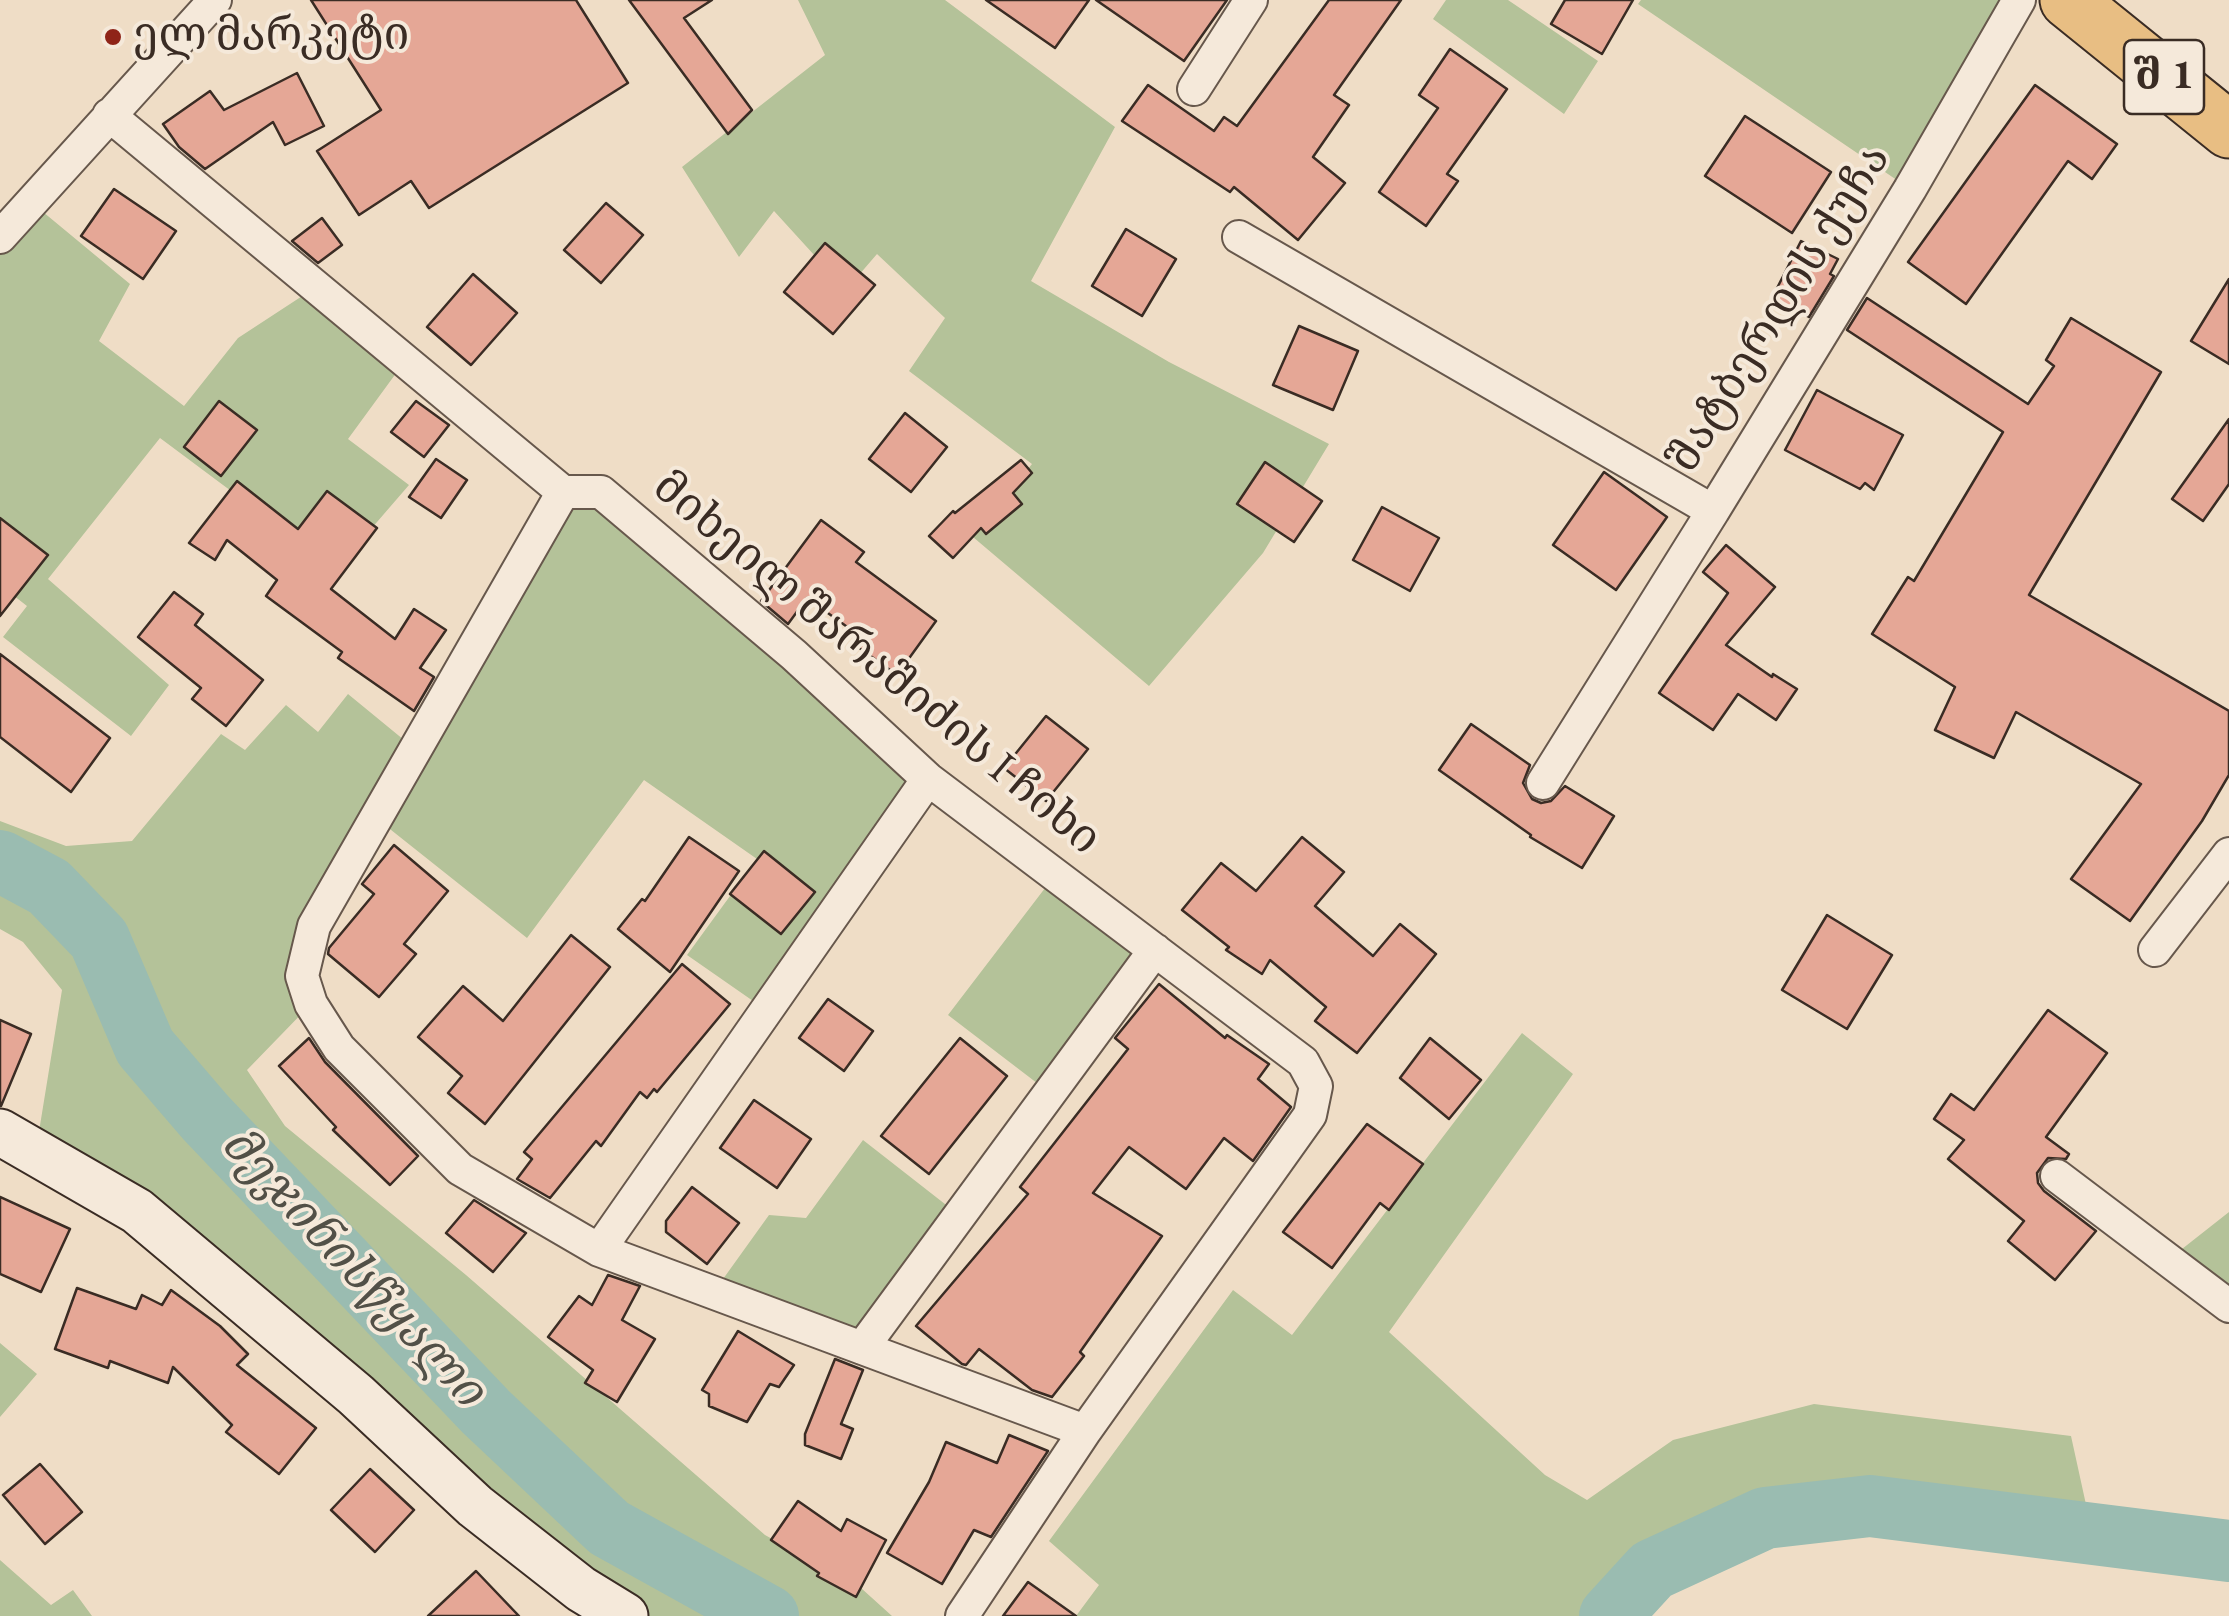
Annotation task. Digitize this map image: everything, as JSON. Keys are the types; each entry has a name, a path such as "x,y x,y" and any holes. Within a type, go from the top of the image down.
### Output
{"highway":[{"name":"შ 1","path":"2096,8 2229,130"}],"street":[{"path":"0,237 214,0"},
{"path":"1194,89 1251,0"},
{"name":"შატბერდის ქუჩა","path":"1239,238 1713,511 1910,189 2019,0"},
{"path":"109,116 563,492 314,926 302,976 311,1004 339,1048 460,1169 599,1250 1085,1430"},
{"name":"მიხეილ შარაშიძის I ჩიხი","path":"563,492 601,492 794,655 928,779 1303,1062 1316,1086 1310,1115 1085,1430 962,1616"},
{"path":"1543,784 1713,511"},
{"path":"599,1250 928,779"},
{"path":"2155,950 2229,854"},
{"path":"862,1348 1155,950"},
{"path":"0,1132 137,1211 356,1395 475,1506 581,1589 625,1616"},
{"path":"2057,1176 2229,1306"}],"green space":[{"path":"798,0 945,0 1115,127 1031,281 1169,362 1329,444 1263,553 1149,686 973,537 1032,464 909,371 945,318 877,254 846,290 774,211 739,257 682,167 825,55"},
{"path":"1446,0 1508,0 1598,61 1564,114 1433,19"},
{"path":"1641,0 2007,0 1910,189 1638,4"},
{"path":"31,202 130,284 99,341 184,406 238,338 316,287 405,361 348,439 409,485 339,566 282,529 160,438 48,579 169,685 131,736 3,637 27,606 0,585 0,237"},
{"path":"563,492 601,492 928,779 766,1010 687,955 757,859 644,780 527,938 376,818 314,926 311,1004 247,1070 285,1126 466,1275 765,1535 861,1588 892,1616 625,1616 36,1150 62,990 23,942 0,929 0,821 66,846 132,841 221,734 245,750 286,705 318,732 348,694 415,749"},
{"path":"1055,875 1155,950 1050,1093 948,1015"},
{"path":"1522,1033 1573,1074 1389,1332 1545,1475 1587,1500 1673,1440 1814,1404 2071,1436 2092,1532 1870,1506 1765,1518 1652,1570 1610,1616 1076,1616 1099,1585 1049,1541 1233,1290 1292,1335"},
{"path":"863,1140 959,1215 862,1348 713,1293 769,1215 806,1218"},
{"path":"2229,1212 2229,1306 2168,1260"},
{"path":"0,1343 37,1374 0,1417"},
{"path":"0,1560 51,1605 73,1590 92,1616 0,1616"}],"building":[{"path":"311,0 576,0 628,83 429,208 411,181 359,215 317,151 381,110"},
{"path":"629,0 712,0 684,18 752,110 728,134"},
{"path":"986,0 1089,0 1055,48"},
{"path":"1096,0 1227,0 1184,61"},
{"path":"1329,0 1401,0 1334,95 1349,105 1313,157 1345,183 1298,240 1234,187 1230,192 1122,121 1148,85 1214,131 1224,117 1237,126"},
{"path":"1565,0 1633,0 1602,54 1551,24"},
{"path":"1450,49 1507,89 1447,174 1458,181 1426,226 1379,192 1438,108 1419,95"},
{"path":"297,73 324,126 285,145 273,122 205,169 179,147 163,124 210,91 224,110"},
{"path":"2035,85 2117,144 2092,179 2068,161 1966,304 1908,262"},
{"path":"1745,116 1831,172 1792,233 1705,176"},
{"path":"114,189 176,231 143,279 81,236"},
{"path":"606,203 643,235 601,283 564,250"},
{"path":"322,218 342,245 318,263 292,241"},
{"path":"1126,229 1176,259 1142,316 1092,286"},
{"path":"1801,241 1838,259 1830,274 1834,276 1809,317 1772,298"},
{"path":"825,243 875,285 833,334 784,292"},
{"path":"473,274 517,313 471,365 427,327"},
{"path":"2229,279 2229,364 2191,341"},
{"path":"1867,298 2028,404 2054,366 2046,360 2071,318 2161,372 2029,595 2229,711 2229,775 2202,821 2130,921 2071,879 2141,784 2016,712 1994,758 1935,730 1955,687 1872,634 1908,577 1914,581 2003,432 1847,330"},
{"path":"1299,326 1358,351 1333,410 1273,385"},
{"path":"1817,390 1903,435 1874,490 1865,483 1860,489 1785,450"},
{"path":"219,401 257,430 221,476 184,447"},
{"path":"416,401 449,425 424,457 391,432"},
{"path":"905,413 947,447 911,492 869,459"},
{"path":"2229,419 2229,484 2203,521 2172,499"},
{"path":"436,459 467,480 441,518 409,497"},
{"path":"1021,460 1032,473 1013,493 1022,504 986,534 981,528 953,558 929,536 953,511"},
{"path":"1265,462 1322,501 1294,542 1237,504"},
{"path":"1604,472 1667,517 1616,590 1553,545"},
{"path":"237,481 298,529 327,491 377,528 331,589 395,639 414,609 446,630 420,668 434,677 414,711 338,658 342,652 266,596 277,580 227,540 215,560 189,543"},
{"path":"1382,507 1439,538 1410,591 1353,560"},
{"path":"0,518 48,555 0,616"},
{"path":"821,520 864,552 856,562 936,621 897,675 858,647 864,639 807,598 788,624 761,601"},
{"path":"1726,545 1775,587 1726,645 1797,689 1776,720 1738,694 1713,730 1659,693 1728,593 1703,572"},
{"path":"174,592 203,614 195,625 263,680 226,726 192,699 201,688 138,637"},
{"path":"0,654 110,738 71,792 0,737"},
{"path":"1046,716 1088,749 1046,801 1004,768"},
{"path":"1471,724 1530,765 1523,783 1532,799 1541,803 1551,801 1565,786 1614,816 1582,868 1530,837 1439,770"},
{"path":"689,837 739,871 670,972 618,929 642,899 645,901"},
{"path":"1302,837 1344,872 1315,906 1373,956 1400,924 1436,954 1357,1053 1315,1021 1326,1007 1270,960 1262,974 1226,950 1229,947 1182,910 1221,863 1256,891"},
{"path":"394,845 448,891 404,944 416,954 379,997 328,954 374,894 362,884"},
{"path":"764,851 815,892 781,934 730,894"},
{"path":"1827,915 1892,955 1847,1029 1782,990"},
{"path":"571,935 610,967 485,1124 448,1093 462,1076 418,1037 463,986 503,1021"},
{"path":"682,964 730,1004 657,1092 654,1089 647,1098 640,1092 601,1146 596,1141 550,1198 517,1179 532,1159 524,1152"},
{"path":"1159,984 1225,1038 1227,1035 1269,1064 1258,1079 1291,1107 1253,1161 1224,1138 1186,1189 1129,1147 1093,1193 1162,1236 1080,1352 1084,1356 1052,1397 1032,1390 979,1349 966,1365 962,1364 916,1326 1028,1194 1020,1187 1128,1049 1115,1038"},
{"path":"828,999 873,1031 844,1071 799,1038"},
{"path":"2048,1010 2107,1053 2046,1137 2069,1154 2066,1159 2048,1158 2037,1173 2044,1191 2096,1231 2055,1280 2008,1241 2024,1221 1948,1159 1964,1140 1934,1119 1951,1094 1974,1110"},
{"path":"0,1020 31,1034 1,1106 0,1106"},
{"path":"309,1038 325,1062 418,1156 390,1185 333,1130 336,1127 279,1066"},
{"path":"960,1038 1007,1076 929,1174 881,1136"},
{"path":"1430,1038 1481,1080 1449,1119 1400,1078"},
{"path":"754,1100 811,1139 777,1188 720,1148"},
{"path":"1367,1124 1423,1164 1389,1210 1380,1203 1332,1268 1283,1232"},
{"path":"692,1187 739,1223 707,1264 666,1232 666,1221"},
{"path":"0,1197 70,1229 41,1292 0,1274"},
{"path":"474,1200 526,1233 493,1272 446,1233"},
{"path":"608,1275 640,1286 622,1320 655,1339 617,1402 585,1383 593,1370 548,1337 579,1296 592,1305"},
{"path":"77,1288 136,1309 142,1295 162,1305 171,1290 220,1326 248,1354 237,1365 316,1428 279,1474 226,1432 232,1425 173,1367 168,1383 110,1361 108,1368 55,1349"},
{"path":"738,1331 794,1365 779,1387 770,1384 747,1422 709,1406 709,1394 702,1390"},
{"path":"835,1359 863,1370 841,1424 853,1429 841,1459 805,1445 805,1434"},
{"path":"1009,1435 1048,1451 991,1537 974,1530 942,1584 887,1553 929,1482 946,1442 997,1463"},
{"path":"40,1464 82,1512 45,1544 3,1495"},
{"path":"370,1469 414,1510 375,1552 331,1510"},
{"path":"798,1501 841,1531 847,1519 886,1540 856,1597 817,1576 819,1573 771,1540"},
{"path":"476,1571 519,1616 428,1616"},
{"path":"1028,1582 1076,1616 1003,1616"}],"waterway":[{"name":"მეჯინისწყალი","path":"0,861 49,887 99,939 145,1047 206,1118 486,1412 609,1528 768,1616"},
{"name":"მეჯინისწყალი","path":"1610,1616 1652,1570 1765,1518 1870,1506 2229,1551"}],"place":[{"name":"ელ მარკეტი","path":"113,37"}]}
